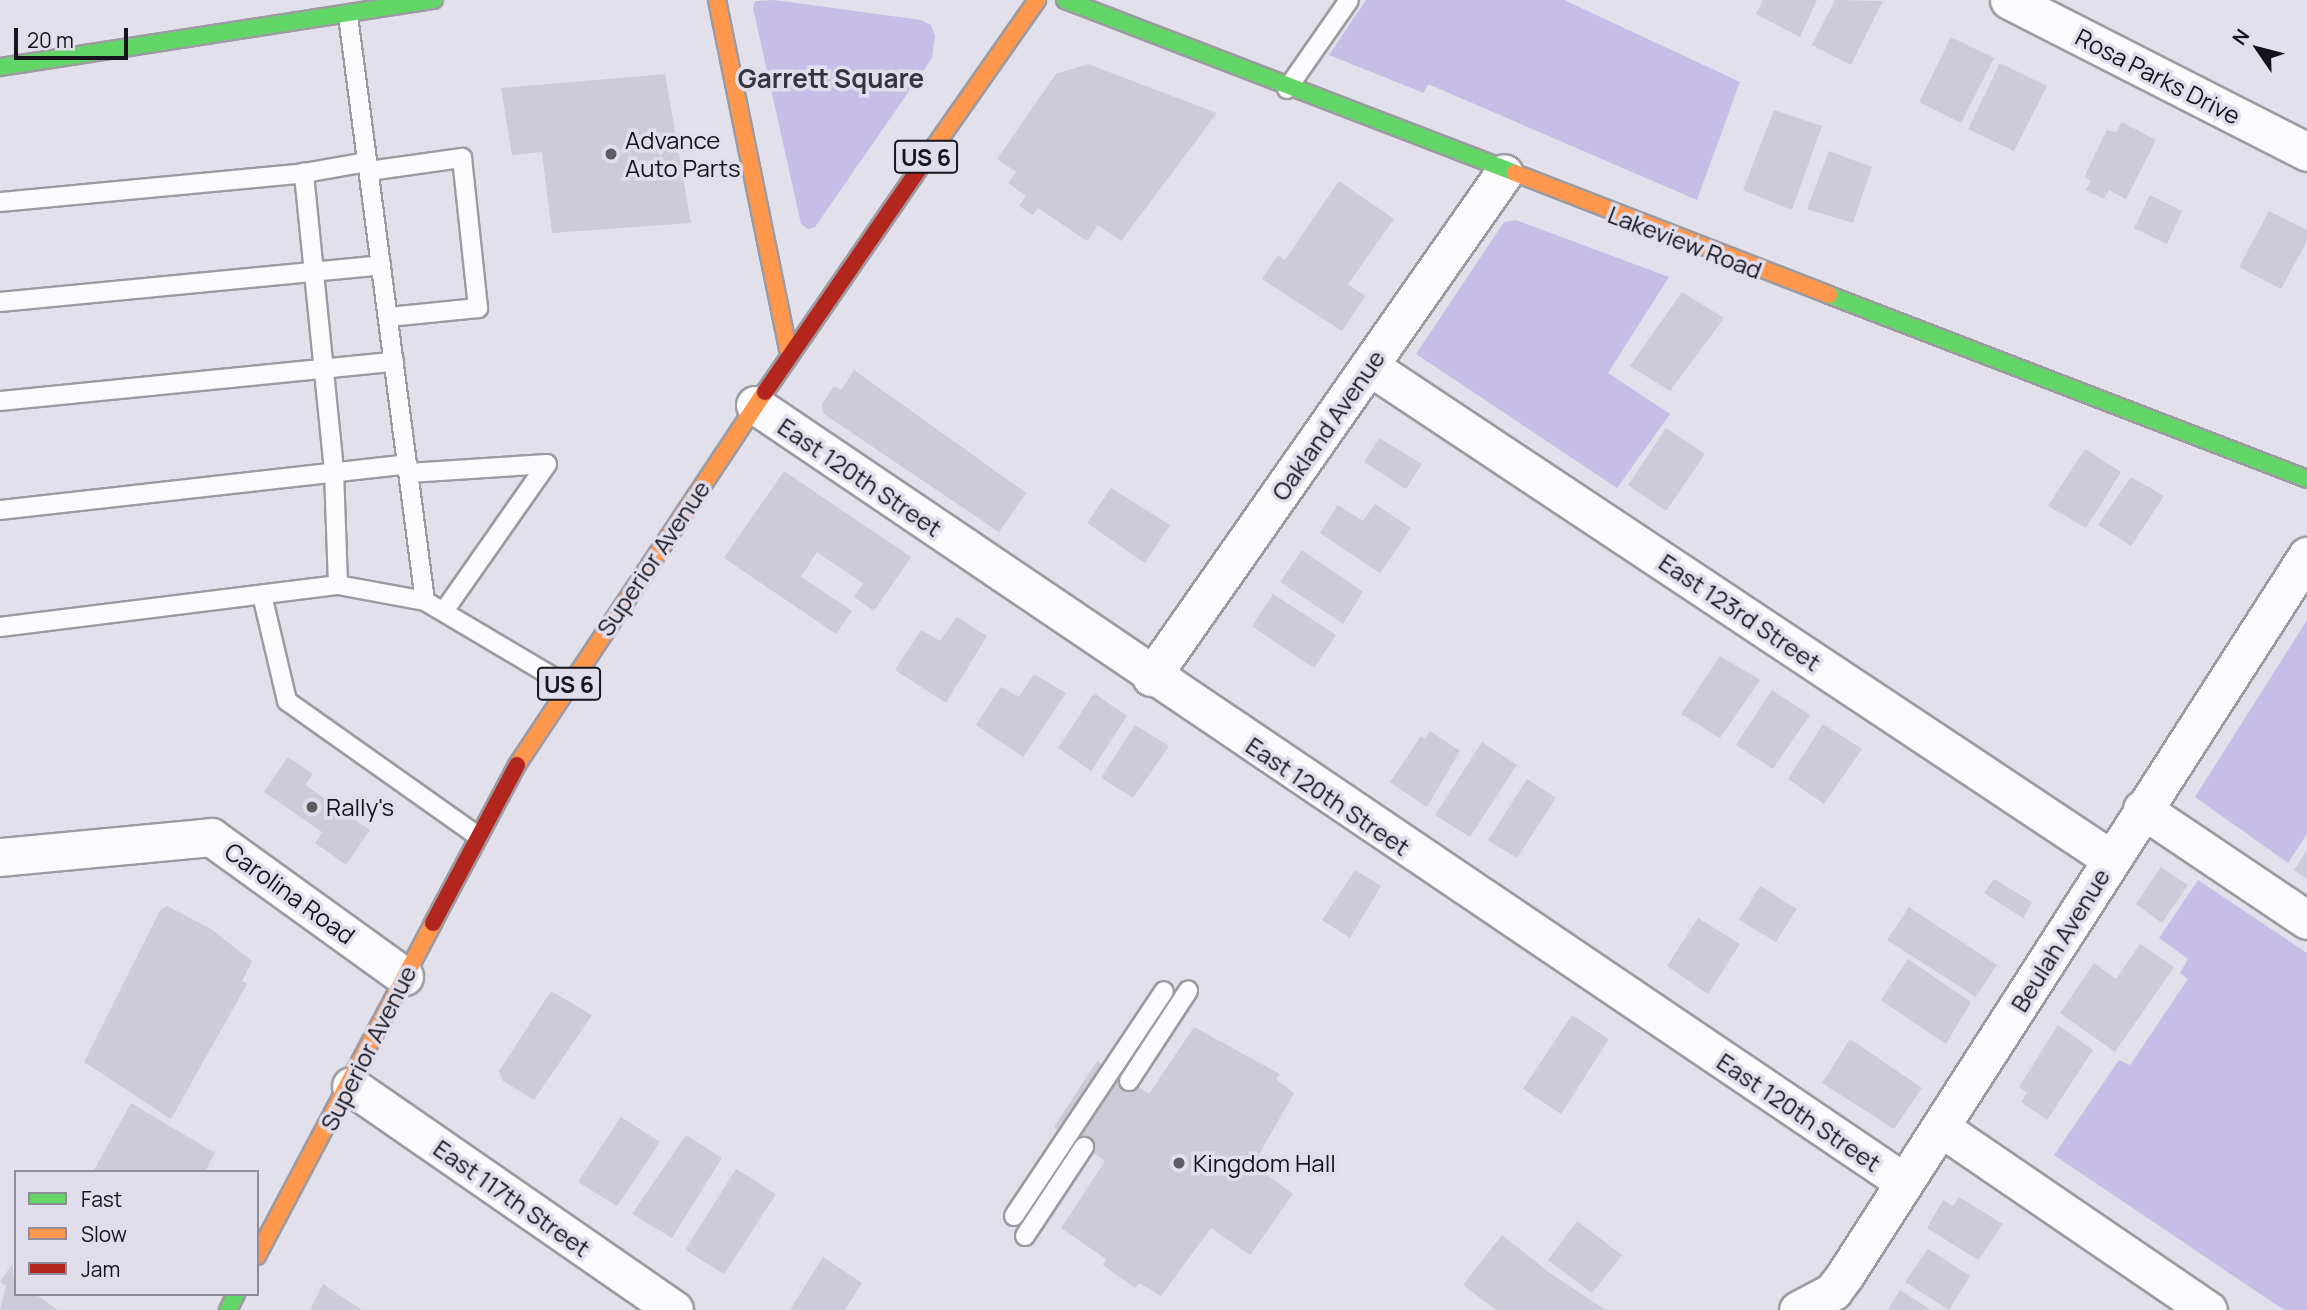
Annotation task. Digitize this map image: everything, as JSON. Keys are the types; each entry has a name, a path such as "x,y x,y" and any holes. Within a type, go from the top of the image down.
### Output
{"street":[{"path":"0,67 348,16 434,0"},
{"path":"717,0 789,355"},
{"name":"Superior Avenue","path":"259,1252 351,1086 404,976 478,836 568,686 789,355 1037,0"},
{"name":"Lakeview Road","path":"1065,0 1286,90 2307,478"},
{"name":"Rosa Parks Drive","path":"2009,0 2307,152"},
{"name":"Oakland Avenue","path":"1151,677 1504,173"},
{"name":"East 123rd Street","path":"1369,366 2111,859"},
{"name":"East 120th Street","path":"755,405 1151,677 1904,1182"},
{"name":"Beulah Avenue","path":"1798,1310 1833,1291 1941,1128 2141,809 2307,556"},
{"path":"2141,809 2307,920"},
{"name":"Carolina Road","path":"0,857 211,836 404,976"},
{"name":"East 117th Street","path":"351,1086 674,1310"},
{"path":"1941,1128 2208,1310"}],"lane":[{"path":"1286,90 1349,0"},
{"path":"348,16 425,601"},
{"path":"0,202 462,158 478,308 388,317"},
{"path":"304,173 334,470 338,585"},
{"path":"0,302 381,265"},
{"path":"0,401 325,371 394,362"},
{"path":"0,510 334,470 547,464 444,611"},
{"path":"0,627 338,585 425,601 568,686"},
{"path":"262,595 287,701 478,836"},
{"path":"1014,1216 1164,990"},
{"path":"1129,1082 1188,991"},
{"path":"1025,1236 1084,1147"}],"shaded area":[{"path":"774,0 921,20 931,25 935,36 932,58 815,227 808,229 801,224 753,8 755,1"},
{"path":"1366,0 1564,0 1740,82 1697,200 1428,84 1424,93 1329,55"},
{"path":"1516,220 1669,277 1608,373 1670,414 1617,488 1416,354 1504,222"},
{"path":"2307,620 2307,834 2288,863 2195,797"},
{"path":"2198,880 2307,953 2307,1310 2284,1310 2054,1155 2119,1060 2130,1065 2188,979 2180,973 2188,959 2159,938"}],"building":[{"path":"1763,0 1817,0 1800,37 1756,14"},
{"path":"1835,0 1883,1 1851,65 1812,45"},
{"path":"1951,37 1994,58 1961,123 1919,102"},
{"path":"2000,63 2047,86 2014,151 1968,129"},
{"path":"1088,64 1217,113 1121,241 1098,225 1087,241 1038,208 1033,215 1019,206 1026,196 1008,183 1016,172 997,159 1056,74"},
{"name":"Advance Auto Parts","path":"665,74 691,223 552,233 542,152 512,155 501,88"},
{"path":"1774,110 1822,126 1792,210 1743,190"},
{"path":"2122,122 2156,140 2126,199 2109,190 2104,199 2086,190 2091,181 2084,177 2107,130 2116,132"},
{"path":"1829,151 1872,167 1853,223 1807,209"},
{"path":"1339,181 1394,219 1348,284 1365,296 1342,331 1262,279 1278,255 1285,260"},
{"path":"2150,195 2182,211 2167,244 2134,228"},
{"path":"2269,211 2307,230 2307,241 2281,289 2239,267"},
{"path":"1682,292 1724,318 1670,391 1630,366"},
{"path":"854,370 1026,493 999,532 824,414 821,406 834,386 841,390"},
{"path":"1666,428 1705,454 1666,511 1628,485"},
{"path":"1379,438 1422,464 1406,489 1364,462"},
{"path":"2085,449 2121,472 2086,528 2048,506"},
{"path":"784,471 911,557 874,611 854,597 863,583 817,552 801,577 852,611 836,634 724,558"},
{"path":"2131,477 2164,496 2131,546 2098,525"},
{"path":"1111,488 1170,525 1145,563 1087,523"},
{"path":"1375,504 1411,528 1380,573 1320,533 1338,505 1363,521"},
{"path":"1302,550 1363,592 1343,624 1280,582"},
{"path":"1273,594 1336,635 1314,668 1252,626"},
{"path":"957,617 987,636 946,703 895,670 921,630 940,641"},
{"path":"1720,656 1760,680 1720,738 1681,714"},
{"path":"1034,674 1066,693 1023,757 976,725 1001,687 1019,697"},
{"path":"1772,690 1810,715 1773,769 1736,745"},
{"path":"1094,693 1127,716 1091,771 1058,748"},
{"path":"1823,724 1862,749 1824,804 1788,779"},
{"path":"1135,725 1169,746 1133,798 1101,778"},
{"path":"1430,731 1460,751 1427,807 1390,782 1421,736 1425,739"},
{"path":"1482,742 1517,765 1470,837 1435,815"},
{"path":"288,757 313,774 305,785 370,830 346,865 315,843 322,832 264,792"},
{"path":"1527,779 1556,798 1517,858 1488,840"},
{"path":"2307,850 2307,879 2294,870"},
{"path":"2161,867 2188,885 2162,923 2136,904"},
{"path":"1355,870 1381,886 1350,938 1322,920"},
{"path":"1994,879 2032,902 2023,918 1984,893"},
{"path":"1760,886 1797,909 1776,942 1739,920"},
{"path":"167,906 211,929 252,961 242,981 247,984 171,1119 84,1062 161,909"},
{"path":"1909,907 1997,965 1976,997 1887,940"},
{"path":"1698,918 1740,944 1708,994 1667,966"},
{"path":"2140,944 2174,967 2115,1052 2060,1013 2094,963 2116,979"},
{"path":"1908,959 1971,1002 1946,1044 1881,1000"},
{"path":"551,991 592,1015 534,1100 503,1081 499,1071"},
{"path":"1572,1015 1609,1039 1561,1114 1523,1089"},
{"path":"2058,1025 2093,1050 2047,1120 2021,1102 2027,1093 2019,1087"},
{"name":"Kingdom Hall","path":"1194,1027 1280,1074 1276,1079 1294,1093 1253,1165 1293,1194 1250,1255 1211,1228 1161,1296 1139,1283 1135,1288 1103,1265 1106,1259 1061,1228 1105,1161 1054,1127 1097,1061 1149,1094"},
{"path":"1850,1039 1922,1088 1894,1129 1822,1083"},
{"path":"131,1103 215,1153 206,1170 94,1170"},
{"path":"621,1117 660,1142 617,1206 578,1182"},
{"path":"686,1135 722,1158 672,1238 632,1214"},
{"path":"736,1169 776,1194 724,1274 685,1250"},
{"path":"1959,1197 2003,1224 1978,1260 1927,1228 1943,1200 1953,1206"},
{"path":"1577,1221 1622,1255 1592,1293 1548,1260"},
{"path":"1502,1235 1550,1273 1606,1310 1496,1310 1463,1285"},
{"path":"1928,1249 1970,1276 1949,1310 1905,1282"},
{"path":"823,1257 862,1283 845,1310 790,1310"},
{"path":"12,1264 14,1296 38,1296 58,1310 0,1310 6,1286 0,1282"},
{"path":"323,1284 362,1310 310,1310"},
{"path":"1900,1290 1931,1310 1888,1310"}],"traffic: fast":[{"path":"0,67 434,0"},
{"path":"1065,0 1515,173"},
{"path":"1829,295 2307,479"},
{"path":"228,1310 235,1296"}],"traffic: slow":[{"path":"717,0 789,355"},
{"path":"930,153 1037,0"},
{"path":"1515,173 1829,295"},
{"path":"517,765 765,392"},
{"path":"259,1252 433,923"}],"traffic: jam":[{"path":"765,392 930,153"},
{"path":"433,923 517,765"}],"place":[{"name":"Advance Auto Parts","path":"611,154"},
{"name":"Rally's","path":"312,807"},
{"name":"Kingdom Hall","path":"1179,1163"}],"district":[{"name":"Garrett Square","path":"831,79"}]}
